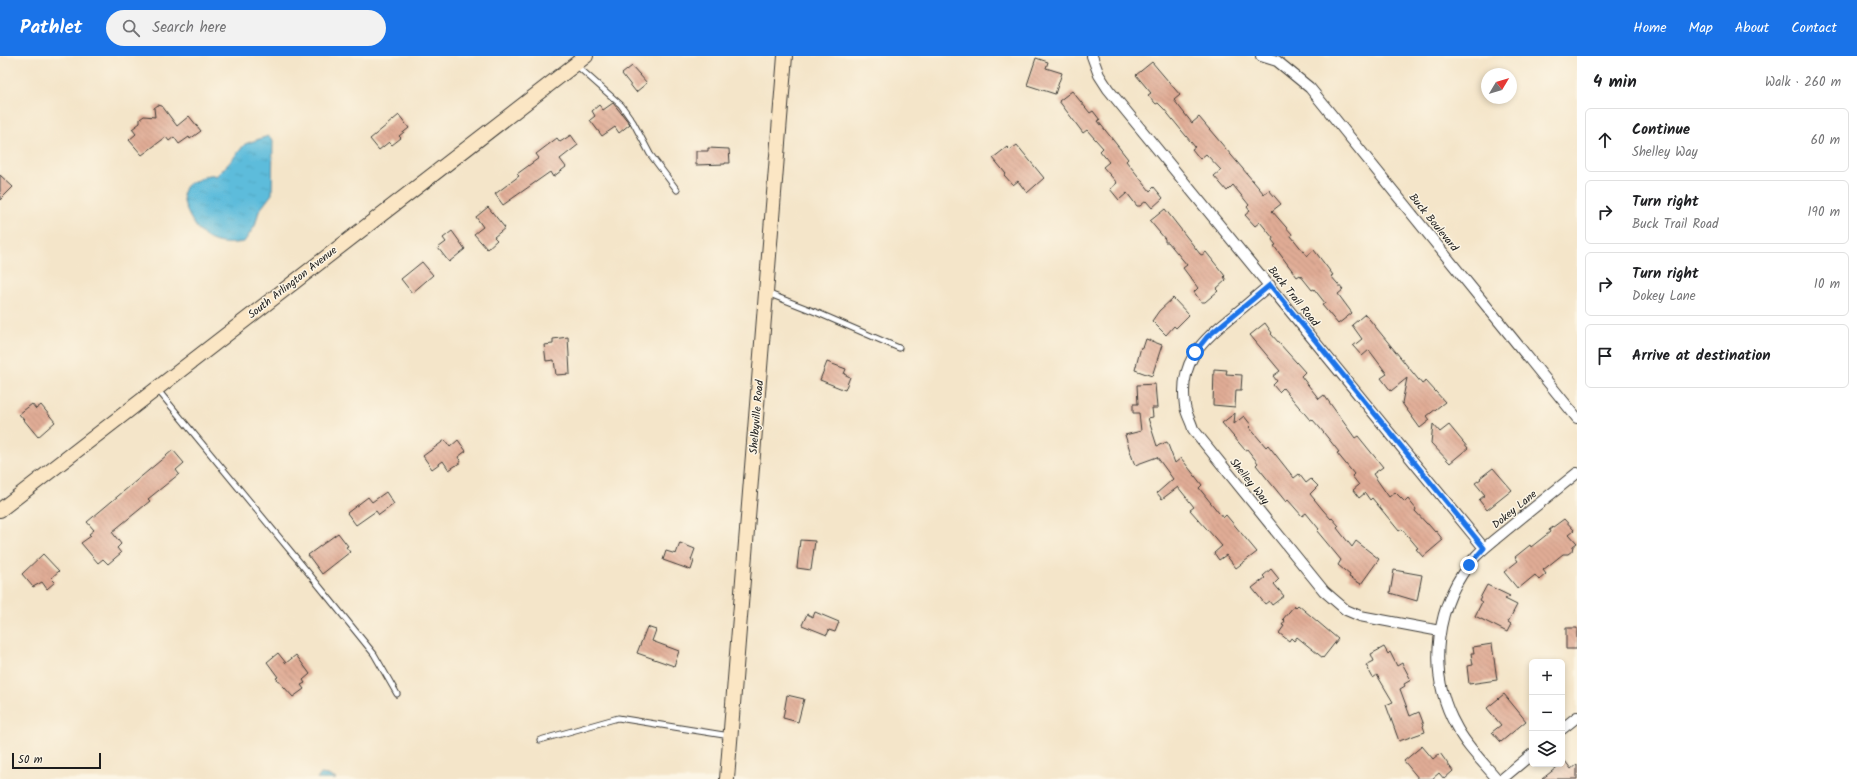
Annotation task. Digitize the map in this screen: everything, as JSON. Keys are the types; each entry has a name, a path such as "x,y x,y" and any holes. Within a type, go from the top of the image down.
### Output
{"main road":[{"name":"Shelbyville Road","path":"727,779 785,56"},
{"name":"South Arlington Avenue","path":"0,510 580,60"}],"street":[{"name":"Buck Trail Road","path":"1092,56 1099,75 1105,84 1484,548"},
{"name":"Buck Boulevard","path":"1261,56 1277,62 1310,88 1577,418"},
{"name":"Shelley Way","path":"1270,285 1207,337 1191,359 1186,372 1184,390 1185,406 1193,429 1314,579 1336,603 1346,610 1360,616 1440,631"},
{"name":"Dokey Lane","path":"1497,779 1464,739 1446,704 1440,680 1438,660 1440,631 1444,613 1452,592 1469,565 1484,548 1577,473"},
{"path":"1565,727 1577,717"},
{"path":"1502,779 1529,756"}],"lane":[{"path":"580,60 621,105 633,122 650,154 677,190"},
{"path":"766,293 818,313 899,348"},
{"path":"156,388 374,654 397,694"},
{"path":"540,740 618,718 658,726 731,736"}],"water":[{"path":"268,136 273,140 272,194 259,211 255,226 244,242 225,243 210,240 197,228 188,213 183,198 186,186 208,175 216,176 245,144"},
{"path":"321,774 328,775 336,779 317,779"}],"building":[{"path":"1036,58 1048,62 1046,68 1062,73 1055,94 1027,85"},
{"path":"1152,62 1180,95 1174,100 1192,123 1199,117 1264,194 1269,190 1281,204 1272,211 1292,234 1291,236 1307,256 1314,250 1333,275 1331,276 1343,290 1338,294 1352,313 1338,324 1322,305 1325,303 1314,289 1312,290 1300,275 1297,277 1274,246 1276,245 1272,240 1273,238 1260,222 1255,226 1245,215 1250,211 1247,207 1249,205 1233,185 1227,191 1214,176 1221,170 1206,154 1200,159 1192,149 1195,147 1164,109 1158,103 1156,104 1148,95 1151,93 1136,75"},
{"path":"632,66 647,83 636,92 622,74"},
{"path":"1072,91 1090,113 1093,111 1100,120 1098,121 1128,159 1126,161 1150,191 1154,187 1163,198 1152,208 1146,201 1140,206 1137,206 1127,193 1119,200 1110,189 1117,183 1103,167 1109,162 1100,151 1103,148 1087,130 1083,133 1059,101"},
{"path":"613,103 630,124 619,133 615,127 602,136 590,120 595,116 592,111 599,105 603,110"},
{"path":"158,105 162,106 177,126 189,116 201,131 190,139 189,137 179,144 174,137 169,141 166,137 142,155 129,140 136,134 132,129 140,123 140,119 144,116 155,117 154,108"},
{"path":"399,115 409,128 399,136 401,138 392,145 389,142 379,150 370,139"},
{"path":"571,135 578,145 560,159 566,167 553,177 550,172 503,205 495,194 519,176 517,174 539,158 536,154 557,138 560,142"},
{"path":"1017,145 1044,178 1027,193 1018,181 1013,185 1004,175 1006,174 993,158 1007,147 1010,150"},
{"path":"708,148 729,149 730,163 696,165 696,151 708,151"},
{"path":"0,175 13,187 0,200"},
{"path":"488,207 505,228 494,237 497,240 487,249 474,234 483,227 476,217"},
{"path":"1165,209 1200,254 1202,255 1206,252 1225,276 1224,277 1226,280 1216,289 1218,291 1205,302 1201,302 1194,292 1198,288 1183,268 1187,265 1168,242 1165,242 1165,239 1150,221"},
{"path":"452,231 465,249 449,262 438,248 446,242 443,238"},
{"path":"422,262 433,275 412,293 401,279"},
{"path":"1173,298 1189,315 1176,328 1174,326 1166,335 1152,321 1159,311"},
{"path":"1365,314 1422,384 1426,381 1445,402 1427,416 1430,420 1420,428 1402,403 1407,378 1391,391 1381,378 1387,374 1369,350 1362,356 1353,346 1362,339 1352,325"},
{"path":"1265,323 1272,333 1271,334 1305,372 1301,376 1319,399 1324,395 1355,438 1358,436 1383,467 1373,474 1389,497 1395,492 1405,502 1408,499 1416,509 1415,511 1435,532 1436,531 1443,540 1423,557 1416,549 1418,548 1402,529 1399,531 1372,498 1370,500 1365,493 1359,498 1353,490 1359,485 1352,476 1354,474 1337,453 1339,452 1320,428 1312,419 1310,420 1283,388 1279,392 1273,385 1277,381 1273,376 1280,371 1250,335"},
{"path":"568,337 570,374 556,375 554,360 546,361 544,345 553,344 553,339"},
{"path":"1146,339 1162,345 1152,376 1135,370 1141,347 1143,348"},
{"path":"827,362 846,369 844,374 850,377 845,390 820,380"},
{"path":"1214,369 1227,370 1226,374 1242,375 1241,390 1236,390 1235,407 1213,405"},
{"path":"1155,384 1157,408 1152,408 1153,417 1148,418 1157,446 1167,442 1175,463 1181,458 1202,485 1199,488 1223,518 1226,515 1257,552 1236,568 1226,555 1219,560 1214,553 1222,546 1190,510 1194,507 1178,487 1162,499 1157,493 1173,479 1157,457 1135,465 1125,435 1141,431 1139,413 1133,413 1133,404 1138,404 1137,385"},
{"path":"32,404 36,409 41,405 55,422 38,437 19,414"},
{"path":"1235,413 1234,424 1244,416 1251,425 1249,427 1266,447 1268,445 1294,478 1299,474 1306,483 1311,479 1318,486 1310,494 1331,519 1332,518 1339,526 1337,528 1352,547 1356,541 1379,559 1361,584 1349,577 1350,575 1338,565 1341,560 1317,531 1319,529 1306,513 1302,516 1288,500 1286,502 1256,465 1258,463 1247,449 1245,450 1222,423"},
{"path":"1433,424 1440,432 1449,425 1468,448 1450,463 1431,443"},
{"path":"445,440 450,447 458,440 466,451 458,457 461,462 449,470 443,461 432,469 423,456"},
{"path":"173,450 184,463 176,470 179,474 148,499 150,501 112,532 121,544 117,548 121,553 108,564 103,559 98,563 81,543 91,536 89,534 94,530 87,522"},
{"path":"1493,468 1512,490 1487,510 1479,500 1485,495 1475,483"},
{"path":"386,492 394,504 379,515 376,511 356,525 347,513 368,497 372,502"},
{"path":"1564,519 1574,530 1569,534 1577,543 1573,546 1572,551 1568,554 1563,554 1543,570 1546,574 1539,580 1535,575 1518,589 1504,572 1518,561 1515,557 1530,545 1531,547 1550,532 1549,530"},
{"path":"338,533 348,546 346,547 350,552 322,574 308,555"},
{"path":"800,540 815,541 811,570 797,568"},
{"path":"680,543 695,549 691,560 694,561 691,570 663,560 666,551 676,554"},
{"path":"43,554 59,571 51,578 55,582 47,589 42,582 33,587 22,574"},
{"path":"1271,569 1279,579 1274,584 1284,596 1272,605 1269,601 1265,604 1252,588 1265,578 1263,576"},
{"path":"1394,570 1422,575 1417,601 1390,593"},
{"path":"1487,585 1510,596 1505,599 1517,605 1508,622 1511,624 1507,632 1475,616 1482,602 1479,600"},
{"path":"1298,605 1338,639 1323,658 1297,637 1294,641 1291,638 1289,641 1279,633 1284,626 1282,625 1285,621 1283,619 1294,606 1295,608"},
{"path":"815,612 839,622 835,632 829,630 827,635 802,625 807,614 813,617"},
{"path":"647,627 656,630 652,641 679,651 674,666 637,653"},
{"path":"1566,628 1577,628 1577,649 1566,649"},
{"path":"1492,644 1497,680 1469,684 1467,666 1473,665 1471,653 1474,653 1473,647"},
{"path":"1384,647 1388,654 1390,652 1397,666 1402,663 1411,680 1404,684 1405,686 1400,689 1410,716 1419,712 1424,725 1425,732 1399,741 1386,705 1393,702 1377,675 1373,678 1366,665 1374,661 1371,654"},
{"path":"278,653 286,663 296,655 310,674 303,680 305,683 301,685 304,689 293,697 276,678 278,677 267,662"},
{"path":"1504,694 1526,721 1501,742 1492,732 1501,725 1487,708"},
{"path":"787,695 804,699 798,722 783,718"},
{"path":"1422,746 1433,759 1440,753 1453,771 1444,779 1439,773 1432,779 1419,779 1404,761"},
{"path":"1565,761 1571,769 1577,764 1577,779 1542,779 1557,767 1565,767"}],"route":[{"path":"1195,352 1207,337 1270,285 1484,548 1469,565"}]}
